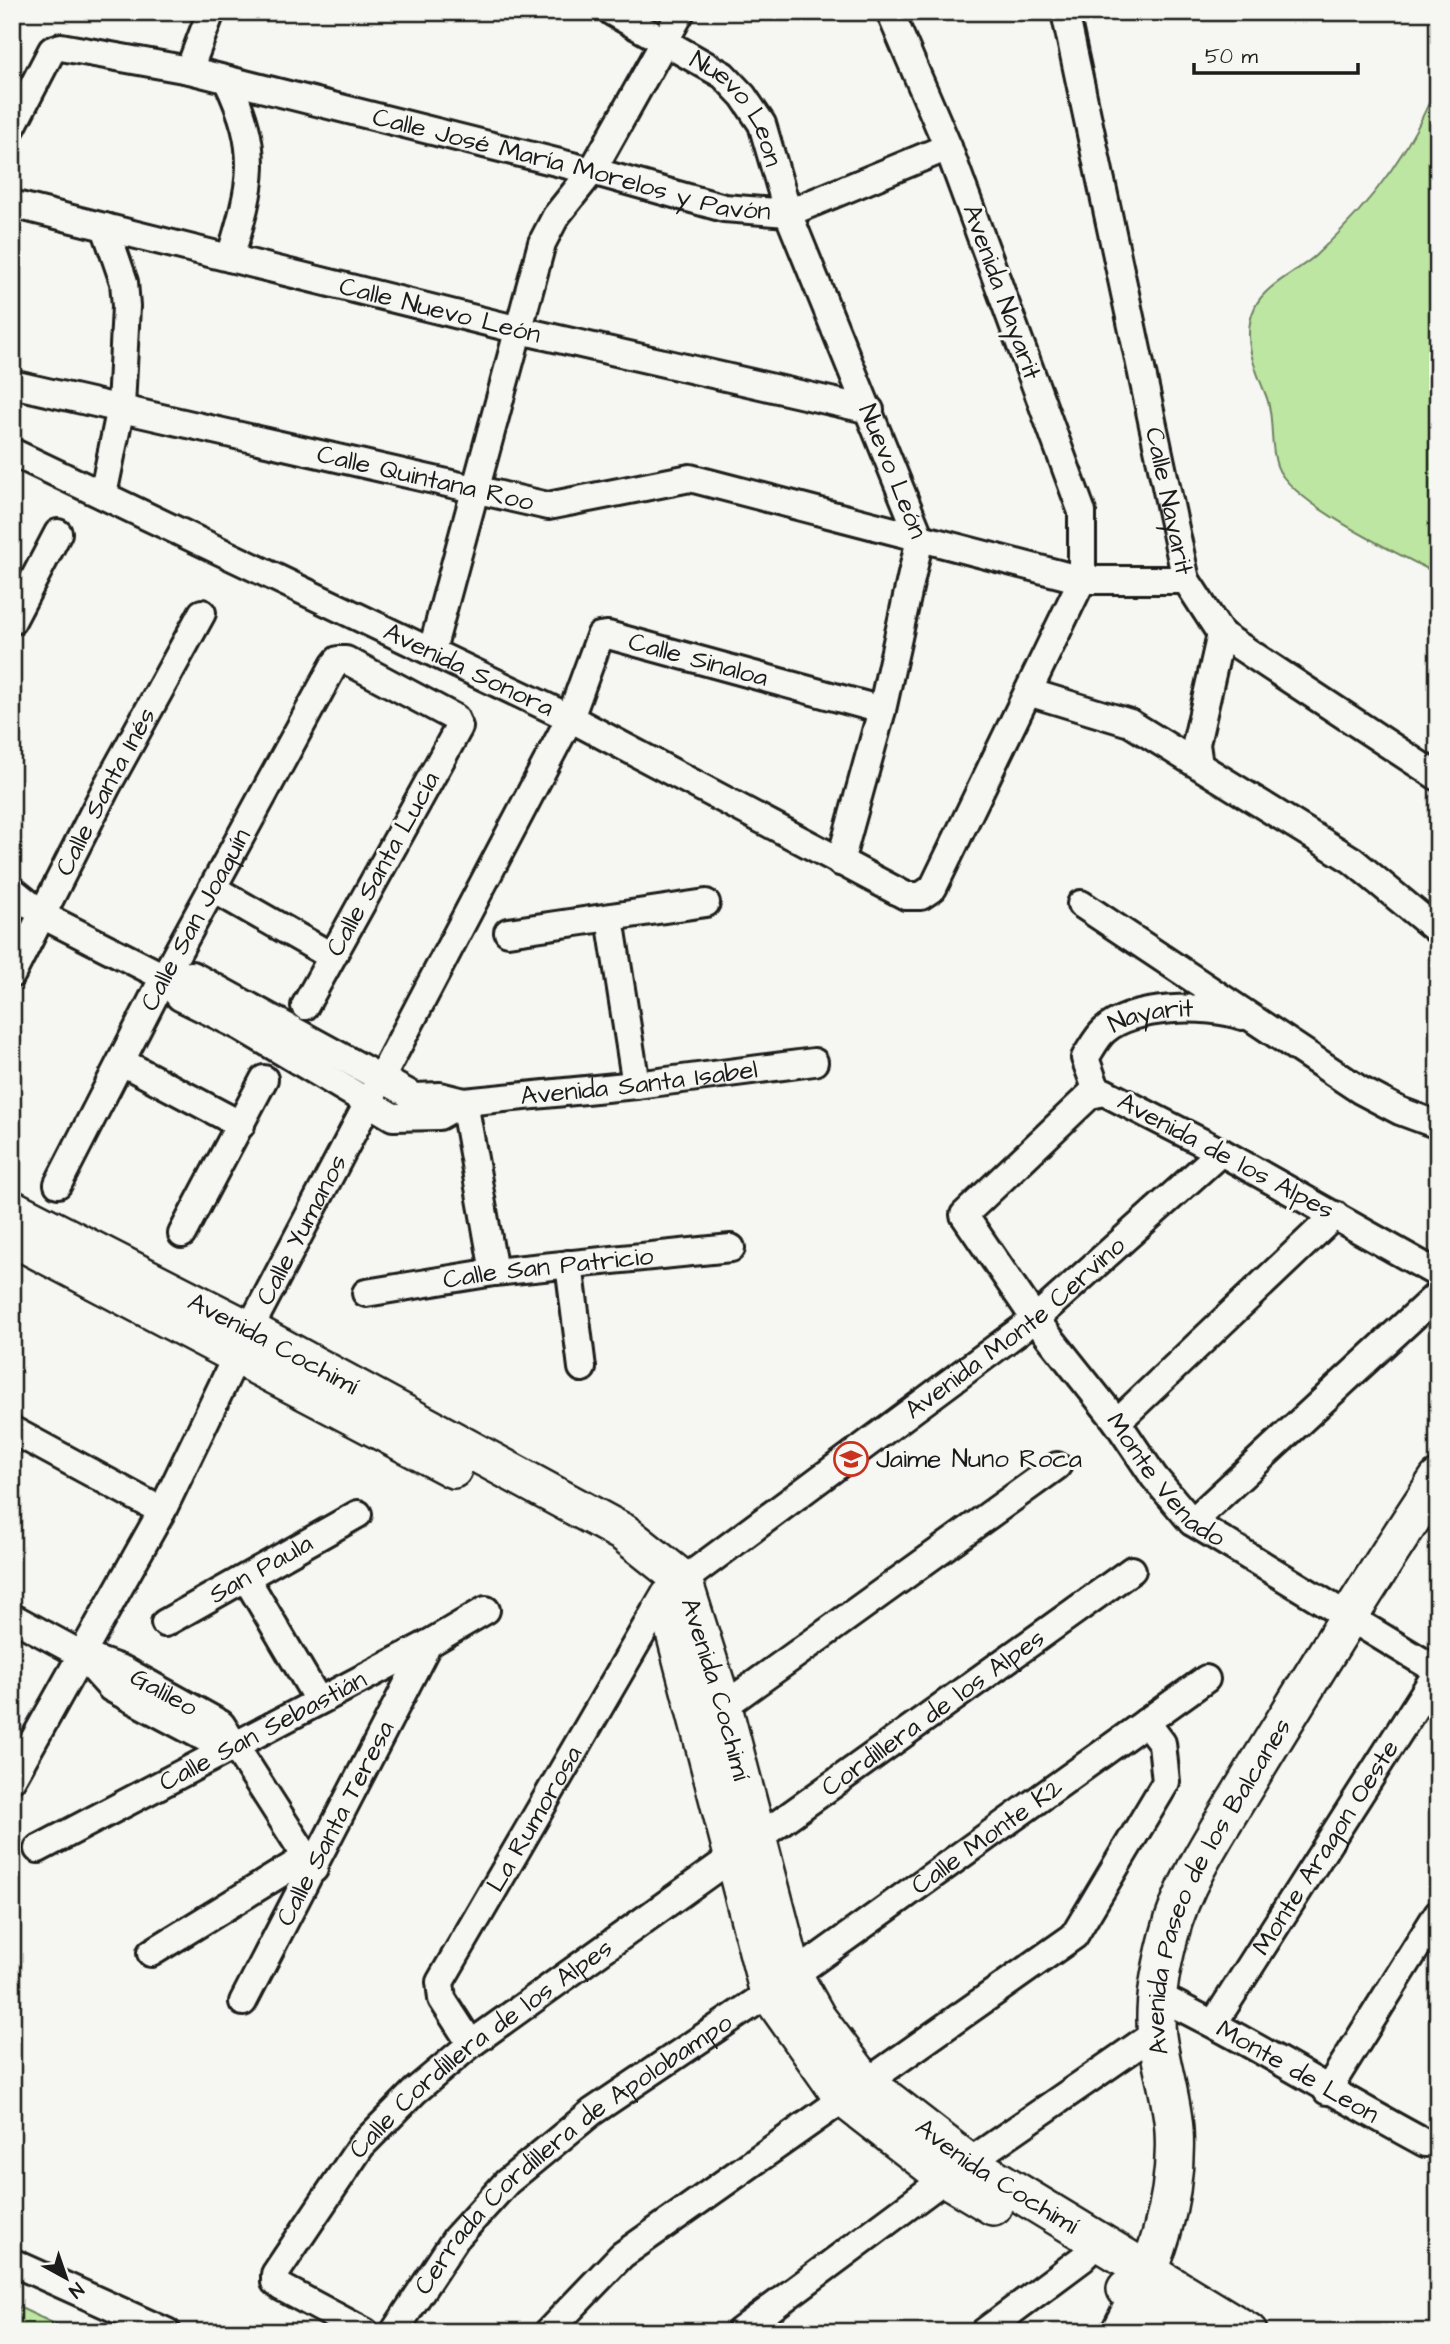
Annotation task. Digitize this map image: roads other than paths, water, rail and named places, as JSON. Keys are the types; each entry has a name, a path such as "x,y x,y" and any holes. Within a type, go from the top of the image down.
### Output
{"street":[{"path":"189,70 211,12"},
{"name":"Nuevo Leon","path":"612,12 723,75 743,96 762,124 788,213"},
{"path":"432,650 542,243 556,216 592,171 681,12"},
{"name":"Avenida Nayarit","path":"890,12 948,147 1079,498 1082,512 1082,580"},
{"name":"Calle Nayarit","path":"1065,12 1186,580 1082,580"},
{"name":"Calle José María Morelos y Pavón","path":"12,127 52,50 61,47 189,70 592,171 724,208 788,213 948,147"},
{"path":"227,80 242,111 248,133 252,174 230,258"},
{"name":"Calle Nuevo León","path":"12,204 519,330 870,410"},
{"name":"Nuevo León","path":"788,213 920,538 882,710 840,862"},
{"path":"103,495 121,408 126,306 124,282 105,227"},
{"name":"Calle Quintana Roo","path":"12,383 478,487 548,506 690,478 1082,580"},
{"name":"Avenida Sonora","path":"12,452 432,650 570,719 906,896 921,896 933,888 1028,692"},
{"path":"12,621 58,533"},
{"path":"1082,580 1028,692 1130,723 1352,859 1438,931"},
{"path":"1186,580 1221,634 1438,777"},
{"name":"Calle Santa Inés","path":"12,974 44,916 107,786 202,613"},
{"path":"1199,765 1196,744 1221,634"},
{"name":"Calle Sinaloa","path":"570,719 595,642 600,636 608,635 882,710"},
{"name":"Calle San Joaquín","path":"58,1184 164,977 338,660 346,660 458,721"},
{"name":"Calle Yumanos","path":"12,1779 162,1511 243,1342 570,719"},
{"name":"Calle Santa Lucía","path":"305,1006 459,727 458,721"},
{"path":"212,888 331,956"},
{"name":"Avenida Santa Isabel","path":"12,890 44,916 164,977 192,975 246,1018 375,1092 393,1117 410,1119 439,1116 464,1102 636,1086 814,1062"},
{"path":"508,932 706,903"},
{"path":"1081,904 1360,1090 1400,1111 1438,1125"},
{"path":"610,918 636,1086"},
{"name":"Nayarit","path":"1097,1091 1086,1058 1105,1030 1140,1012 1204,1009 1236,1014 1267,1026"},
{"path":"122,1062 241,1125"},
{"path":"182,1234 264,1079"},
{"name":"Avenida de los Alpes","path":"964,1215 1097,1091 1104,1092 1221,1152 1438,1274"},
{"path":"464,1102 494,1272"},
{"name":"Avenida Monte Cervino","path":"674,1587 1035,1319 1221,1152"},
{"name":"Avenida Cochimí","path":"12,1209 243,1342"},
{"name":"Monte Venado","path":"964,1215 1035,1319 1117,1422 1154,1477 1192,1522 1438,1671"},
{"path":"1117,1422 1335,1215"},
{"name":"Avenida Cochimí","path":"12,1237 243,1342 624,1533 674,1587 723,1707 744,1849"},
{"name":"Calle San Patricio","path":"366,1293 494,1272 731,1248"},
{"path":"569,1264 582,1367"},
{"path":"1192,1522 1438,1294"},
{"path":"12,1430 162,1511"},
{"path":"723,1707 1057,1466"},
{"name":"Avenida Paseo de los Balcanes","path":"1119,2332 1144,2286 1166,2225 1173,2140 1157,2032 1158,1996 1169,1933 1194,1875 1347,1617 1438,1479"},
{"name":"San Paula","path":"164,1623 358,1514"},
{"name":"Cordillera de los Alpes","path":"744,1849 1132,1570"},
{"path":"246,1578 318,1700"},
{"name":"Avenida Cochimí","path":"674,1587 781,1984 817,2018 854,2090 957,2170 1144,2286 1196,2332"},
{"name":"La Rumorosa","path":"471,2044 442,1999 440,1982 674,1587"},
{"name":"Calle San Sebastián","path":"38,1849 428,1644 486,1610"},
{"name":"Galileo","path":"12,1616 82,1655 111,1688 209,1740 235,1746"},
{"name":"Calle Santa Teresa","path":"243,2002 310,1863 428,1644"},
{"name":"Monte Aragon Oeste","path":"1214,2023 1438,1671"},
{"name":"Calle Monte K2","path":"781,1984 1206,1679"},
{"path":"548,2332 622,2255 1066,1944 1080,1929 1166,1782 1166,1759 1162,1743 1146,1722"},
{"path":"151,1953 310,1863 235,1746"},
{"name":"Calle Cordillera de los Alpes","path":"365,2332 275,2281 275,2274 361,2146 415,2091 471,2044 744,1849"},
{"path":"1327,2091 1438,1913"},
{"name":"Cerrada Cordillera de Apolobampo","path":"394,2332 456,2238 507,2182 593,2112 781,1984"},
{"name":"Monte de Leon","path":"1158,1996 1214,2023 1327,2091 1425,2143 1438,2140"},
{"path":"739,2332 957,2170 1157,2032"},
{"path":"984,2332 1090,2251"},
{"path":"12,2262 138,2316 167,2332"},
{"name":"Avenida Cochimí","path":"1144,2286 1248,2332"}],"place":[{"name":"Jaime Nuno Roca","path":"851,1459"}]}
